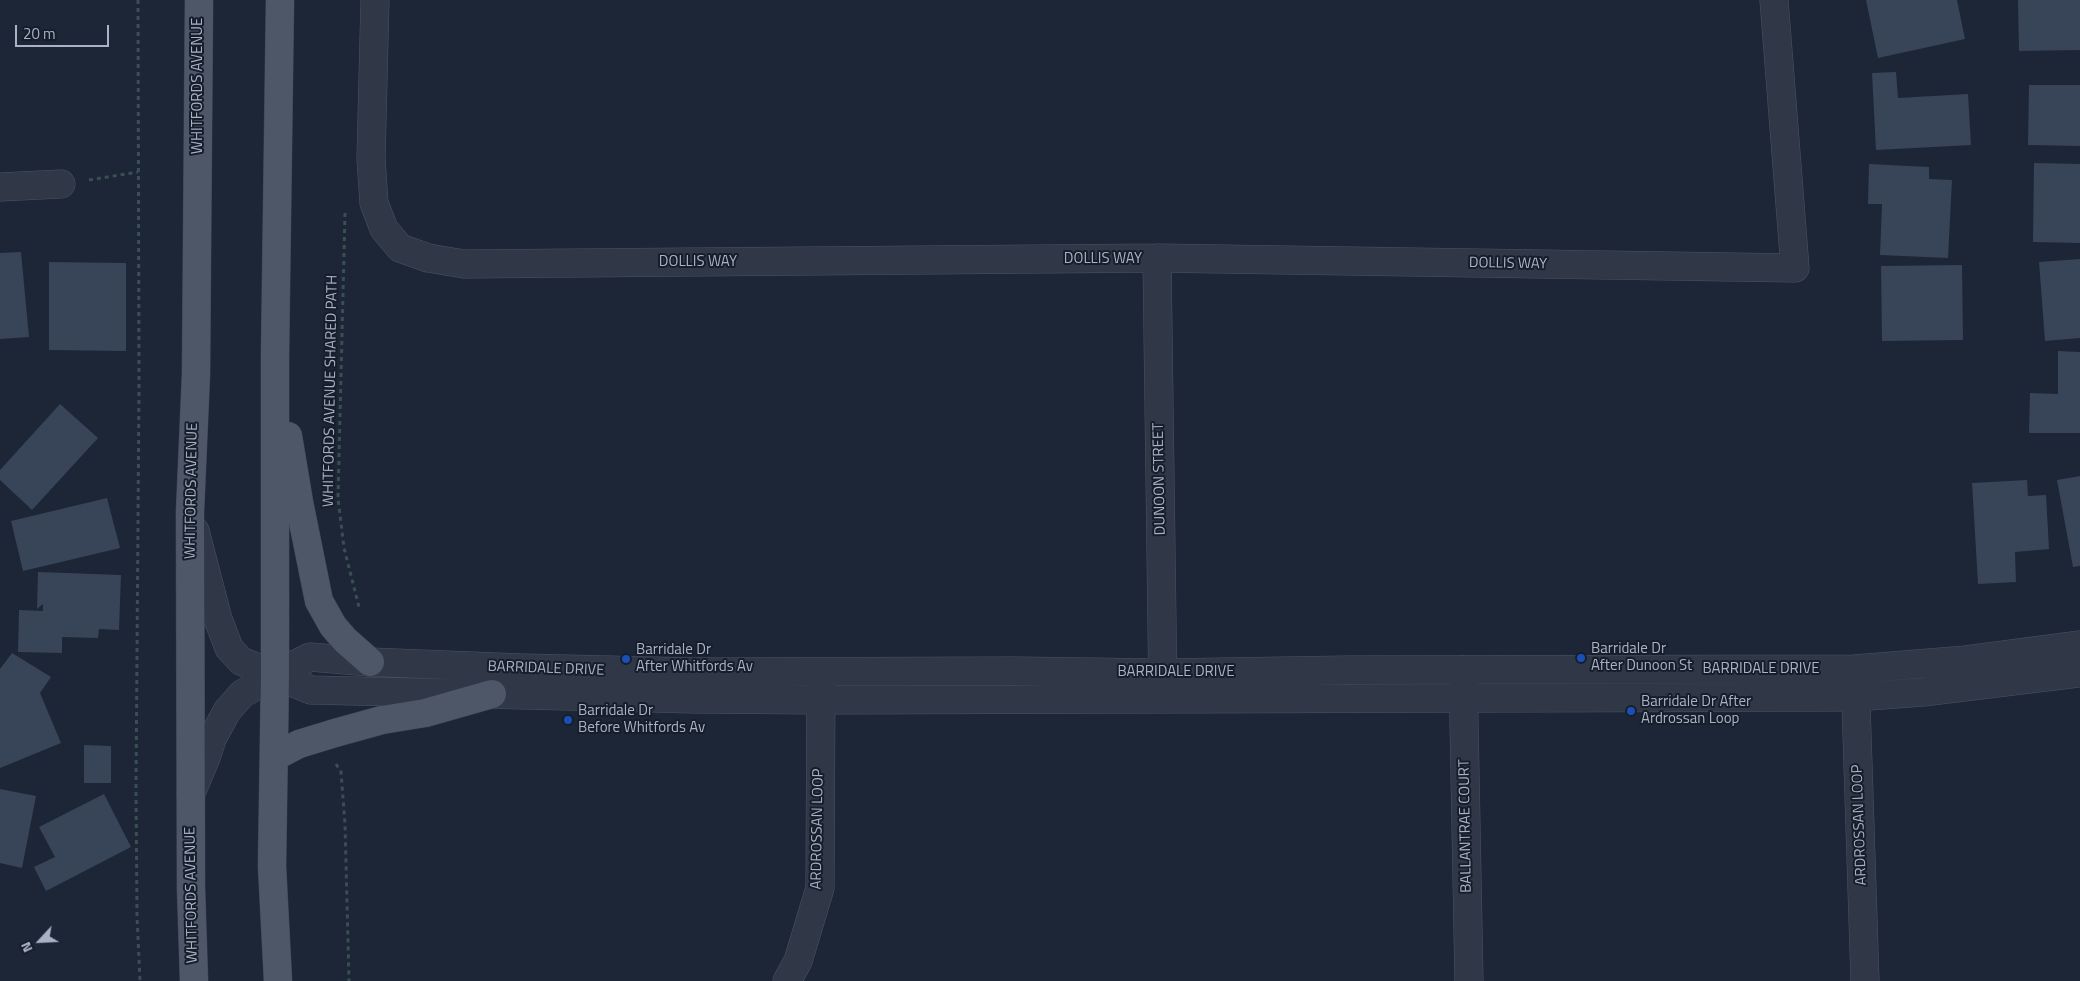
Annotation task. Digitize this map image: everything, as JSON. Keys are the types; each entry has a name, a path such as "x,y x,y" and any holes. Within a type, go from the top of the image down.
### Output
{"main road":[{"name":"WHITFORDS AVENUE","path":"194,981 190,512 196,374 199,0"},
{"path":"278,981 272,866 275,675 275,356 280,0"},
{"path":"275,356 299,502 319,601 333,626 345,640 370,662"},
{"path":"274,757 318,737 382,720 425,713 492,694"}],"street":[{"name":"DOLLIS WAY","path":"375,0 371,159 374,203 384,229 400,248 428,258 464,264 1157,258 1795,268 1774,0"},
{"path":"0,188 61,184"},
{"name":"DUNOON STREET","path":"1157,258 1163,700"},
{"name":"BARRIDALE DRIVE","path":"190,512 218,619 230,648 241,661 310,690 820,700 1856,697 1922,692 2080,673"},
{"name":"BARRIDALE DRIVE","path":"191,792 212,739 227,711 242,694 310,657 370,662 619,671 1163,673 1855,669 1966,660 2080,645"},
{"name":"ARDROSSAN LOOP","path":"1855,669 1865,981"},
{"name":"BALLANTRAE COURT","path":"1463,670 1469,981"},
{"name":"ARDROSSAN LOOP","path":"787,981 798,960 820,888 821,672"}],"path":[{"path":"138,0 139,397 136,798 137,916 140,981"},
{"path":"61,184 138,172"},
{"name":"WHITFORDS AVENUE SHARED PATH","path":"333,626 360,612 344,548 338,498 345,209"},
{"path":"318,737 341,772 345,824 349,981"}],"building":[{"path":"1866,0 1957,0 1965,39 1878,58"},
{"path":"2018,0 2080,0 2080,50 2019,51"},
{"path":"1896,72 1898,98 1968,94 1971,145 1876,150 1872,73"},
{"path":"2029,85 2080,85 2080,146 2028,145"},
{"path":"2034,163 2080,164 2080,243 2033,242"},
{"path":"1869,164 1929,167 1929,179 1952,180 1948,258 1880,255 1882,204 1868,204"},
{"path":"21,252 29,337 0,339 0,253"},
{"path":"2080,259 2080,338 2045,341 2039,262"},
{"path":"49,262 126,263 126,351 49,350"},
{"path":"1962,265 1963,340 1882,341 1881,266"},
{"path":"2058,351 2080,352 2080,433 2029,433 2030,393 2058,394"},
{"path":"60,404 98,438 32,510 0,480 0,470"},
{"path":"2080,476 2080,566 2073,567 2057,480"},
{"path":"2027,480 2028,496 2046,495 2049,549 2015,552 2016,582 1978,584 1972,483"},
{"path":"107,498 120,548 23,571 11,521"},
{"path":"38,572 121,575 119,630 99,629 98,638 62,637 62,653 18,652 19,610 43,611 43,604 37,609"},
{"path":"12,653 51,677 40,693 61,743 0,768 0,669"},
{"path":"84,745 111,746 111,783 84,783"},
{"path":"0,789 36,796 22,868 0,863"},
{"path":"104,794 131,847 46,891 34,867 55,857 39,827"}],"place":[{"name":"Barridale Dr After Dunoon St","path":"1581,658"},
{"name":"Barridale Dr After Whitfords Av","path":"626,659"},
{"name":"Barridale Dr After Ardrossan Loop","path":"1631,711"},
{"name":"Barridale Dr Before Whitfords Av","path":"568,720"}]}
